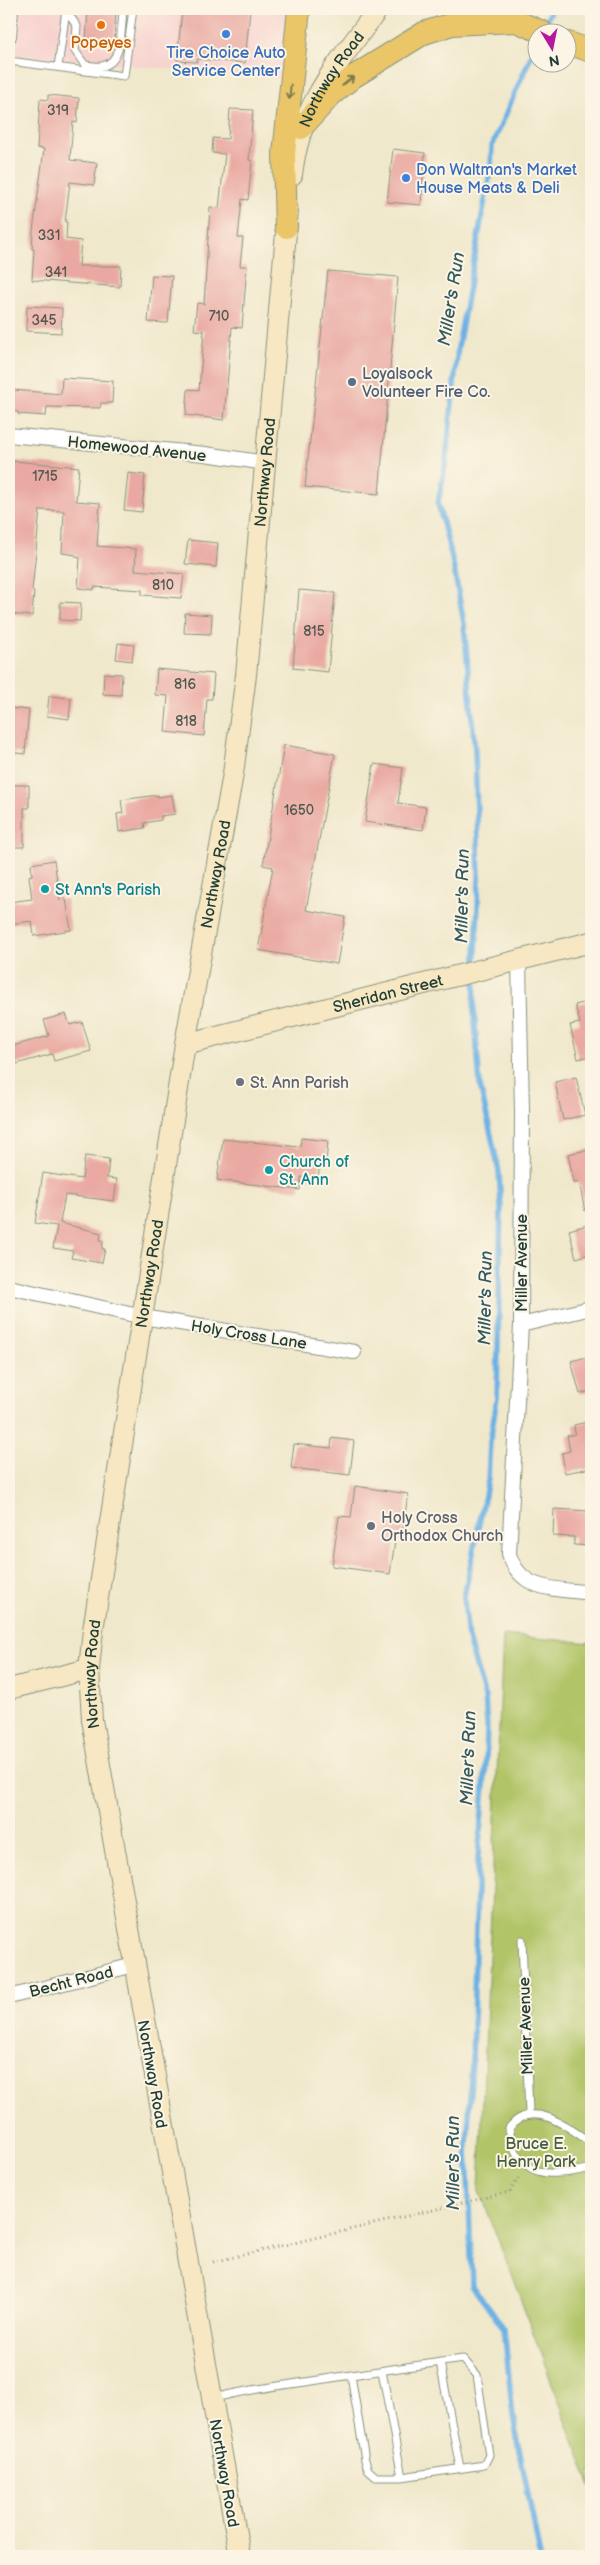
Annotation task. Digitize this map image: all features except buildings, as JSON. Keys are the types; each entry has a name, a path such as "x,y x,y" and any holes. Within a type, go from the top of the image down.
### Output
{"main road":[{"path":"286,226 284,154 299,9"},
{"path":"485,9 528,26"},
{"path":"301,128 332,94 353,76 424,33 452,24 516,21"},
{"path":"578,46 591,51"}],"street":[{"path":"9,36 11,9"},
{"name":"Northway Road","path":"240,2556 92,1720 88,1669 185,1044 234,764 246,675 286,226 294,156 301,128 321,87 378,9"},
{"path":"578,43 591,43"},
{"name":"Homewood Avenue","path":"9,435 205,454 266,463"},
{"name":"Sheridan Street","path":"185,1044 591,942"},
{"name":"Miller Avenue","path":"519,961 522,1111 521,1325 508,1530 509,1554 512,1565 521,1576 530,1582 544,1587 591,1593"},
{"path":"9,1287 144,1317"},
{"path":"521,1325 591,1308"},
{"name":"Holy Cross Lane","path":"144,1317 354,1352"},
{"path":"9,1689 88,1669"},
{"name":"Becht Road","path":"9,1997 134,1965"}],"lane":[{"path":"66,10 77,26 75,51 85,65 102,66 112,61 119,49 123,9"},
{"path":"9,61 124,76 133,9"},
{"path":"58,67 66,10"},
{"name":"Miller Avenue","path":"522,1940 529,2113"},
{"path":"591,2143 575,2131 540,2114 529,2113 517,2117 509,2128 511,2140 527,2167 543,2174 566,2174 591,2168"},
{"path":"212,2398 235,2392 351,2375 382,2371 440,2362 463,2359 477,2374 489,2455 484,2464 402,2477 376,2477 368,2470 351,2375"},
{"path":"440,2362 460,2468"},
{"path":"382,2371 402,2477"}],"path":[{"path":"213,2262 509,2192 527,2167"}],"shaded area":[{"path":"9,9 294,9 279,79 9,54"}],"green space":[{"name":"Bruce E. Henry Park","path":"503,1635 591,1643 591,2487 479,2189"}],"waterway":[{"name":"Miller's Run","path":"546,22 552,9"},
{"name":"Miller's Run","path":"528,63 492,146 491,167 458,347 446,461 438,504 452,558 464,623 475,752 479,877 474,1009 480,1085 499,1171 501,1208 497,1397 490,1442 488,1480 464,1597 468,1639 485,1697 487,1726 486,1764 478,1857 472,2062 467,2145 472,2286 504,2328 513,2416 540,2556"}],"place":[{"name":"Popeyes","path":"101,25"},
{"name":"Tire Choice Auto Service Center","path":"226,34"},
{"name":"Don Waltman's Market House Meats & Deli","path":"406,178"},
{"name":"Loyalsock Volunteer Fire Co.","path":"352,382"},
{"name":"St Ann's Parish","path":"45,889"},
{"name":"St. Ann Parish","path":"240,1082"},
{"name":"Church of St. Ann","path":"269,1170"},
{"name":"Holy Cross Orthodox Church","path":"371,1526"}]}
